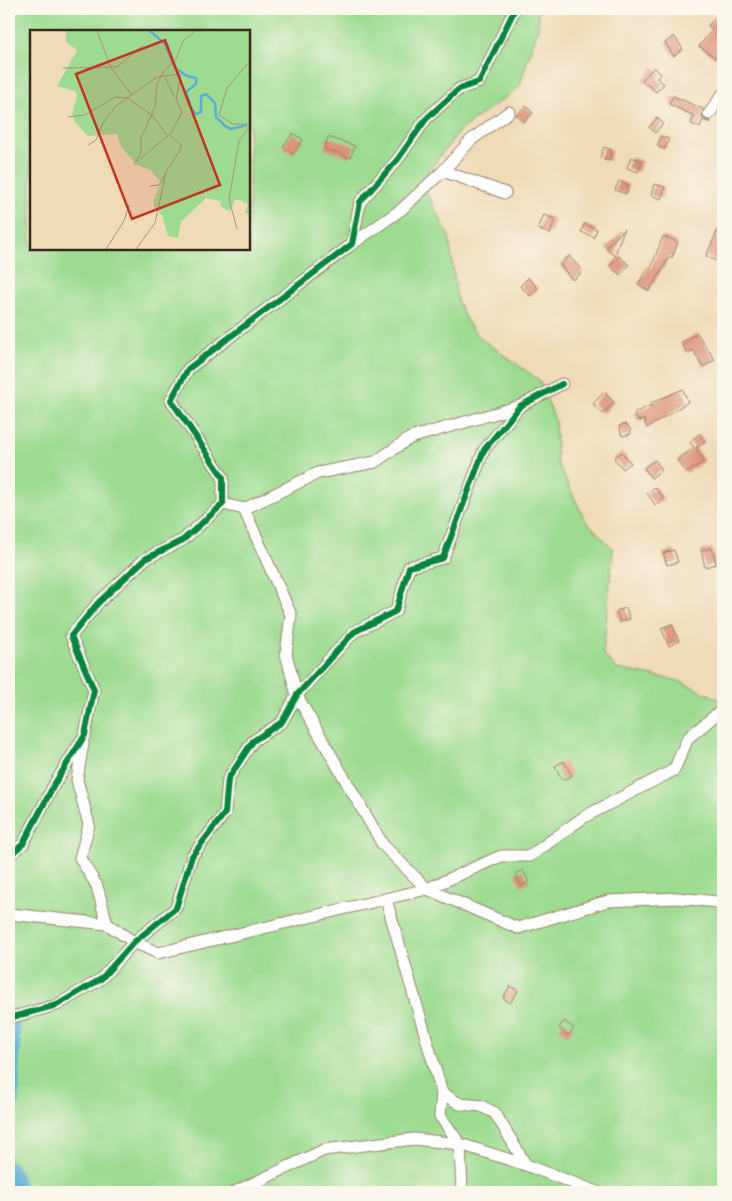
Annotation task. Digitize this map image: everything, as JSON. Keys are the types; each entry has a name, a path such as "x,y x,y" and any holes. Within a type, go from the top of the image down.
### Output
{"street":[{"path":"352,244 360,202 398,159 426,119 459,89 479,82 515,9"},
{"path":"710,114 723,94"},
{"path":"107,924 97,886 80,858 88,825 77,780 94,690 72,636 98,603 145,559 183,540 223,504 223,477 171,400 188,369 352,244 402,209 444,171 471,140 509,112"},
{"path":"444,171 505,193"},
{"path":"223,504 244,508 318,473 375,462 410,438 520,406 562,384"},
{"path":"9,1018 57,1006 94,984 101,979 134,942 176,908 192,856 224,813 228,779 252,741 282,722 297,696 354,632 396,611 409,568 443,558 484,450 520,406"},
{"path":"244,508 291,615 286,654 297,696 383,845 427,889 518,928 608,901 677,898 718,902 723,900"},
{"path":"9,914 107,924 134,942 158,953 427,889 501,856 530,856 584,817 674,770 688,738 723,709"},
{"path":"9,856 23,844 55,783 85,735"},
{"path":"386,899 442,1093 440,1116 460,1144 462,1192"},
{"path":"442,1093 460,1104 481,1106 495,1113 526,1165"},
{"path":"235,1192 324,1150 414,1139 460,1144 526,1165 597,1192"}],"green space":[{"path":"9,9 538,9 538,28 519,87 459,131 421,181 449,237 457,300 466,320 479,337 539,380 555,420 557,462 585,520 613,549 603,654 617,669 679,681 723,701 723,1192 9,1192"}],"building":[{"path":"718,16 723,23 723,47 715,58 699,46 712,30 708,25"},
{"path":"674,36 683,49 674,56 665,43"},
{"path":"654,67 661,74 657,78 664,84 656,92 642,80"},
{"path":"673,96 703,109 702,117 705,120 711,121 710,123 703,120 700,127 691,124 694,116 669,104"},
{"path":"526,106 533,113 523,122 516,115"},
{"path":"657,118 663,123 655,133 649,127"},
{"path":"293,133 303,140 293,154 283,147"},
{"path":"661,136 669,139 665,149 657,146"},
{"path":"328,137 355,146 350,158 324,149"},
{"path":"604,147 612,150 609,161 600,158"},
{"path":"631,157 642,161 638,172 627,168"},
{"path":"619,181 629,185 626,194 615,190"},
{"path":"654,184 665,187 661,199 651,195"},
{"path":"544,215 555,219 550,234 538,229"},
{"path":"723,218 723,258 721,263 706,256"},
{"path":"584,224 597,229 594,237 581,232"},
{"path":"624,229 617,249 615,256 606,248"},
{"path":"663,236 678,242 672,258 669,257 649,291 638,284 649,267 651,268"},
{"path":"569,256 581,269 580,274 573,280 560,265"},
{"path":"619,256 629,265 620,275 610,266"},
{"path":"528,278 538,288 530,296 520,286"},
{"path":"697,333 715,360 703,367 693,350 687,353 681,343"},
{"path":"683,389 688,402 647,428 644,419 638,421 634,413 652,405 651,403"},
{"path":"604,392 614,402 603,414 593,404"},
{"path":"625,424 630,428 631,434 622,436 619,426"},
{"path":"699,434 705,442 696,448 704,461 687,473 677,460 694,448 690,442"},
{"path":"622,452 631,463 623,469 614,458"},
{"path":"655,460 662,470 651,478 644,468"},
{"path":"655,487 664,499 655,505 647,493"},
{"path":"712,548 716,564 705,567 701,550"},
{"path":"674,550 678,562 667,565 663,553"},
{"path":"626,608 630,619 620,622 616,611"},
{"path":"672,624 679,641 669,646 661,628"},
{"path":"564,761 572,776 562,780 555,766"},
{"path":"523,870 529,882 521,886 515,874"},
{"path":"510,986 518,991 510,1003 503,998"},
{"path":"564,1021 574,1028 568,1036 559,1028"}],"waterway":[{"path":"9,1016 9,1102"},
{"path":"9,1171 16,1192"}],"cycle path":[{"path":"9,856 23,844 55,783 85,735 94,690 71,636 98,603 145,559 183,540 223,504 223,477 171,400 188,369 352,244 360,202 398,159 426,119 459,89 479,82 515,9"},
{"path":"9,1018 57,1005 101,979 134,942 176,908 192,856 225,813 228,779 253,741 282,722 297,695 354,632 396,611 409,567 443,558 484,450 520,406 562,384"}]}
